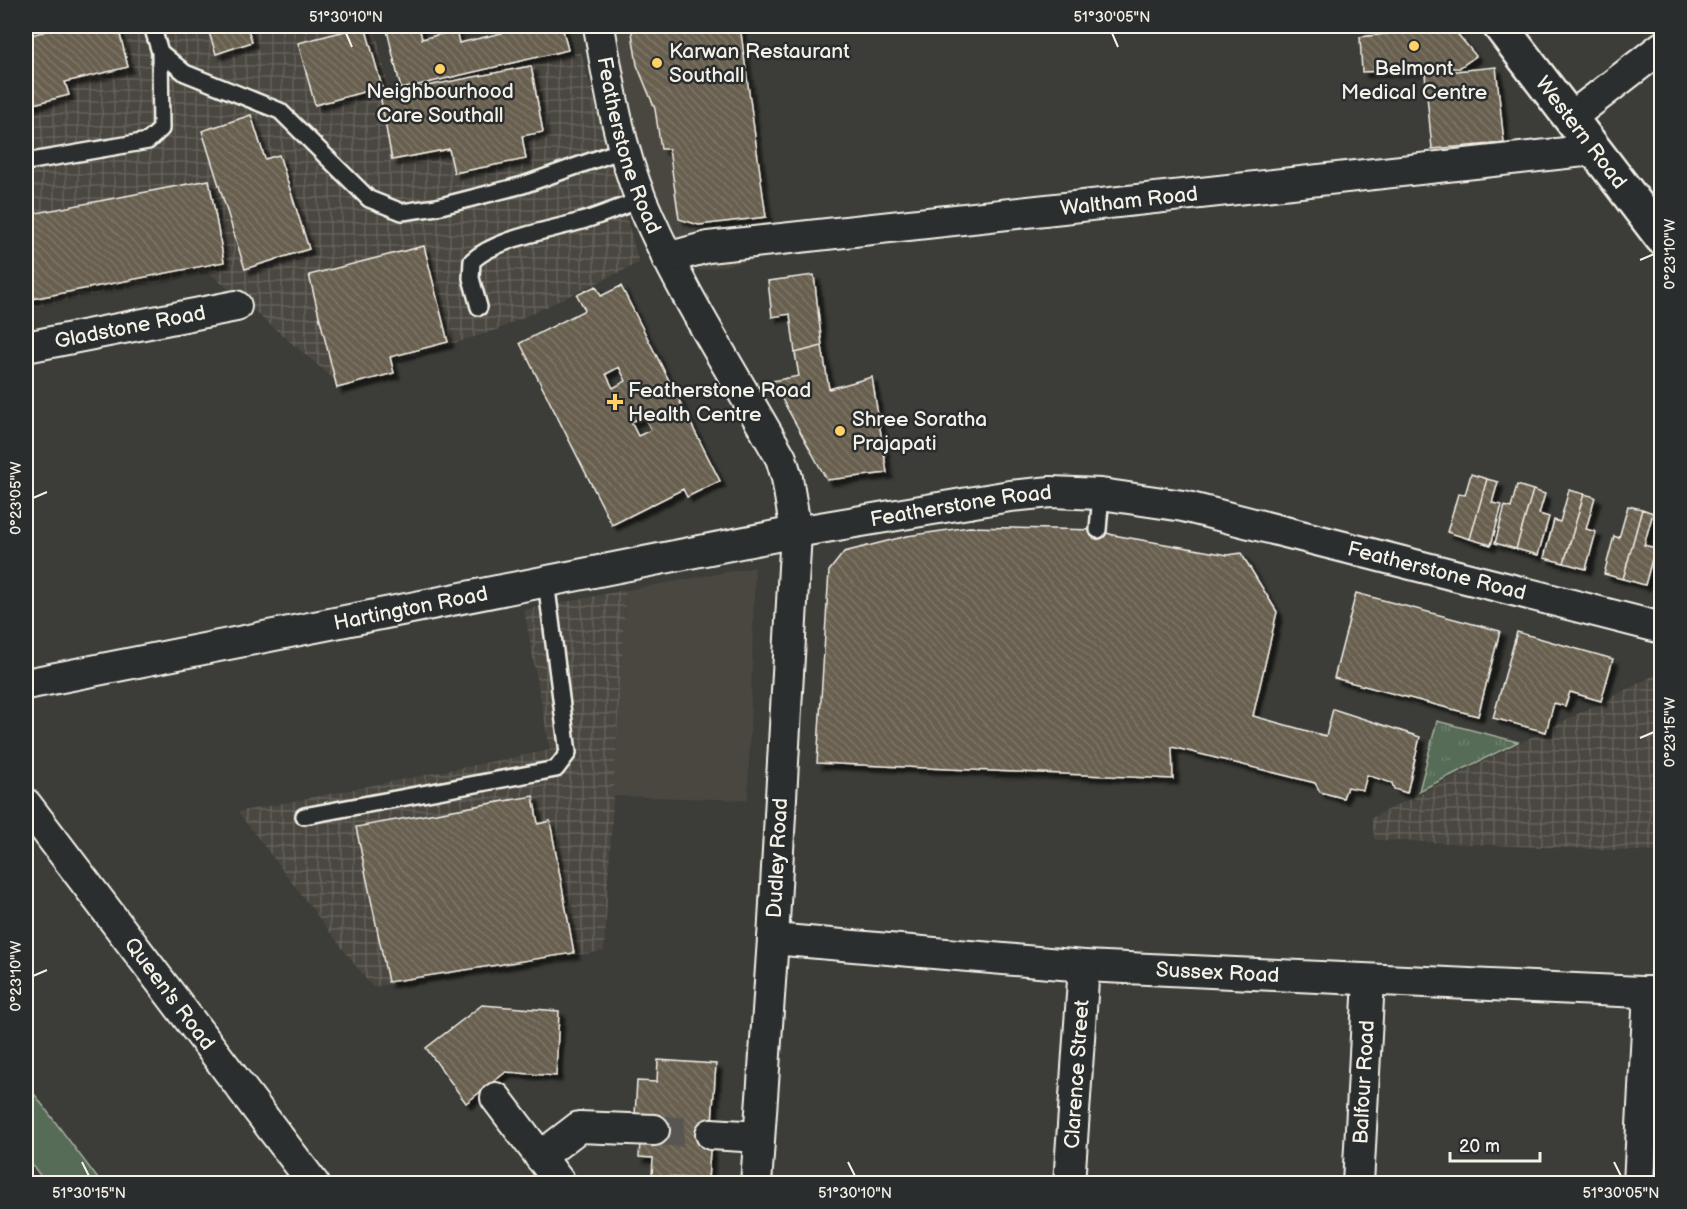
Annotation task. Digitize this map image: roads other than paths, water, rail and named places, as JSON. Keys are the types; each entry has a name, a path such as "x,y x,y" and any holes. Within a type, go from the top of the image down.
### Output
{"street":[{"name":"Featherstone Road","path":"599,26 610,92 641,200 667,258 781,458 787,478 796,532 1010,496 1051,492 1101,494 1183,506 1662,628"},
{"name":"Western Road","path":"1500,26 1662,238"},
{"path":"1570,118 1662,47"},
{"name":"Waltham Road","path":"667,258 708,247 1593,150"},
{"name":"Gladstone Road","path":"26,347 236,306"},
{"name":"Hartington Road","path":"26,684 796,532"},
{"name":"Dudley Road","path":"756,1184 773,939 796,532"},
{"name":"Queen's Road","path":"26,804 314,1184"},
{"name":"Sussex Road","path":"773,939 1083,966 1655,993"},
{"name":"Clarence Street","path":"1069,1184 1083,966"},
{"name":"Balfour Road","path":"1358,1184 1370,980"},
{"path":"1639,1184 1655,993"},
{"path":"495,1098 561,1184"},
{"path":"540,1157 579,1127 654,1130"},
{"path":"711,1134 759,1137"}],"lane":[{"path":"26,162 147,141 161,129 160,52 152,26"},
{"path":"160,52 185,73 280,111 369,199 402,212 437,207 523,185 625,149"},
{"path":"478,307 471,278 472,261 482,252 497,245 641,200"},
{"path":"1098,530 1101,494"},
{"path":"304,816 556,770 568,753 546,581"}],"tunnel":[{"path":"654,1130 711,1134"}],"place":[{"name":"Belmont Medical Centre","path":"1414,46"},
{"name":"Karwan Restaurant Southall","path":"657,63"},
{"name":"Neighbourhood Care Southall","path":"440,69"},
{"name":"Featherstone Road Health Centre","path":"615,402"},
{"name":"Shree Soratha Prajapati","path":"840,431"}]}
